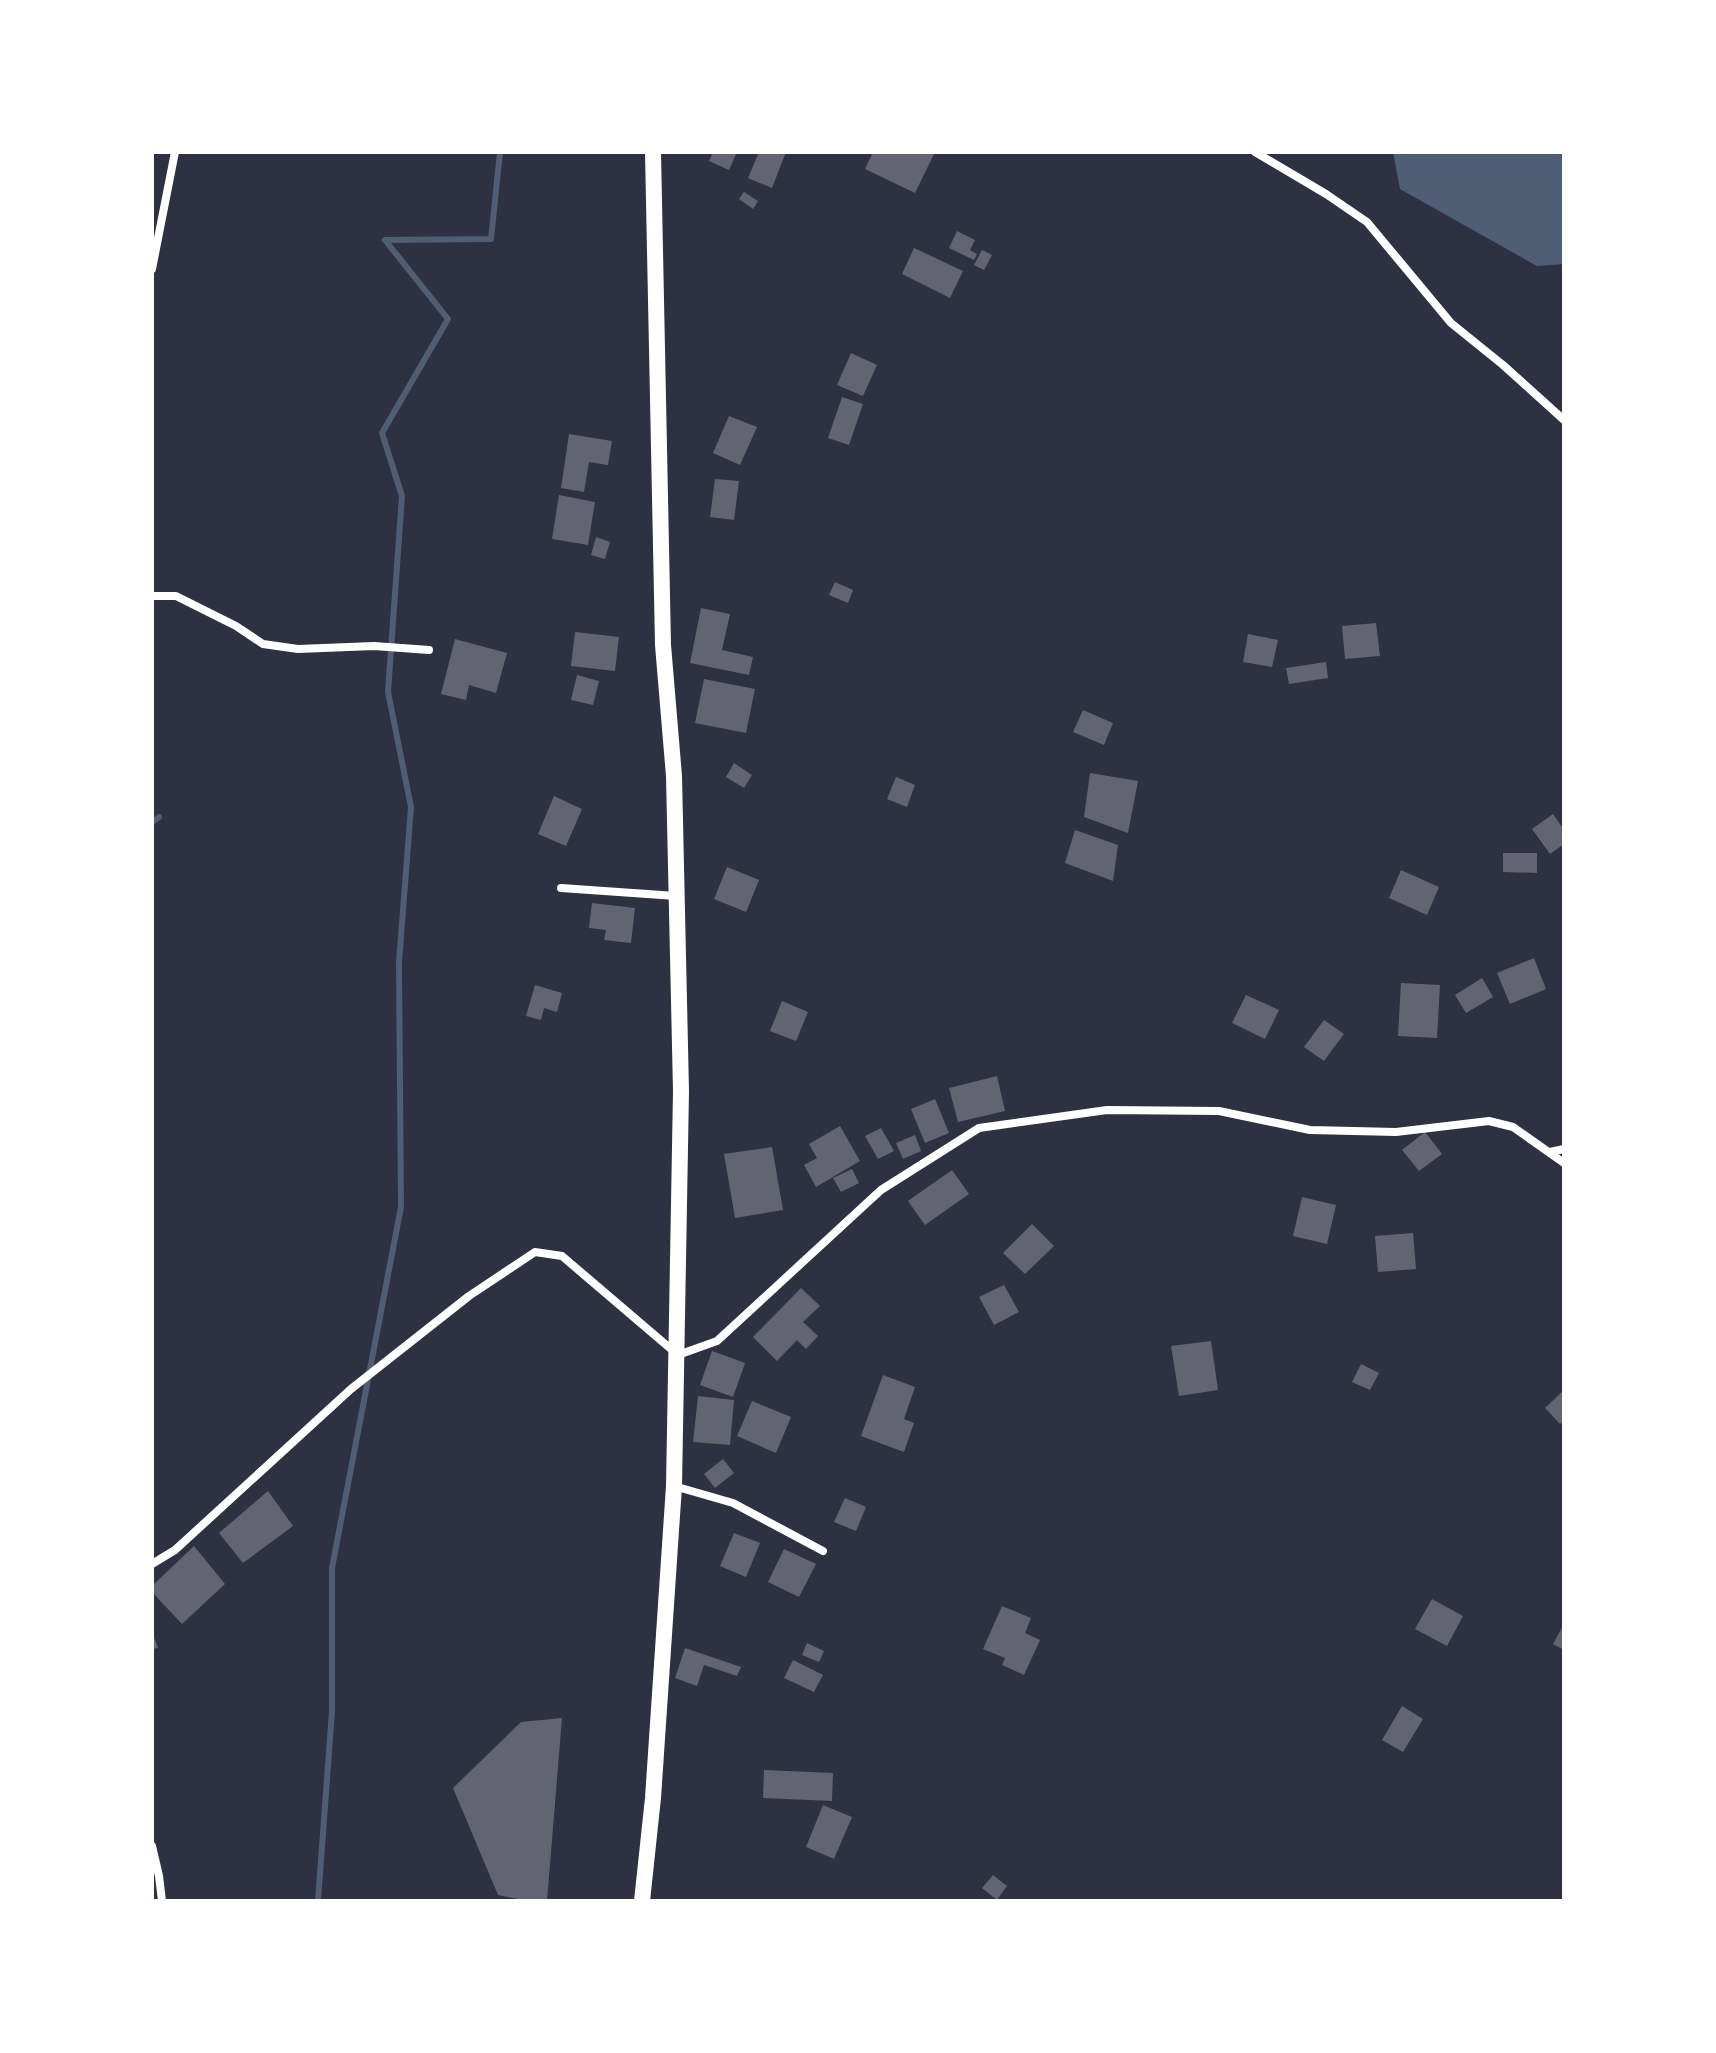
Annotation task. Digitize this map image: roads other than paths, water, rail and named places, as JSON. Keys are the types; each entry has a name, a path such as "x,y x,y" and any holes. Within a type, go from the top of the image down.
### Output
{"highway":[{"path":"642,1901 653,1798 674,1486 681,1091 674,776 663,645 653,152"}],"street":[{"path":"152,269 175,152"},
{"path":"1255,152 1367,222 1451,323 1564,420"},
{"path":"152,596 176,596 236,626 263,644 298,649 374,646 429,650"},
{"path":"561,888 677,896"},
{"path":"152,1564 175,1550 351,1389 422,1331 535,1252 562,1256 678,1355 717,1341 881,1190 979,1128 1107,1110 1219,1111 1310,1130 1396,1132 1489,1121 1513,1127 1564,1163"},
{"path":"1550,1152 1564,1149"},
{"path":"674,1486 733,1503 823,1551"},
{"path":"152,1846 162,1901"}],"water":[{"path":"1393,152 1564,152 1564,264 1537,266 1400,189"}],"waterway":[{"path":"318,1901 332,1711 332,1568 401,1207 399,962 411,807 388,692 402,496 382,433 448,319 385,240 491,239 500,152"},
{"path":"152,822 159,817"}]}
